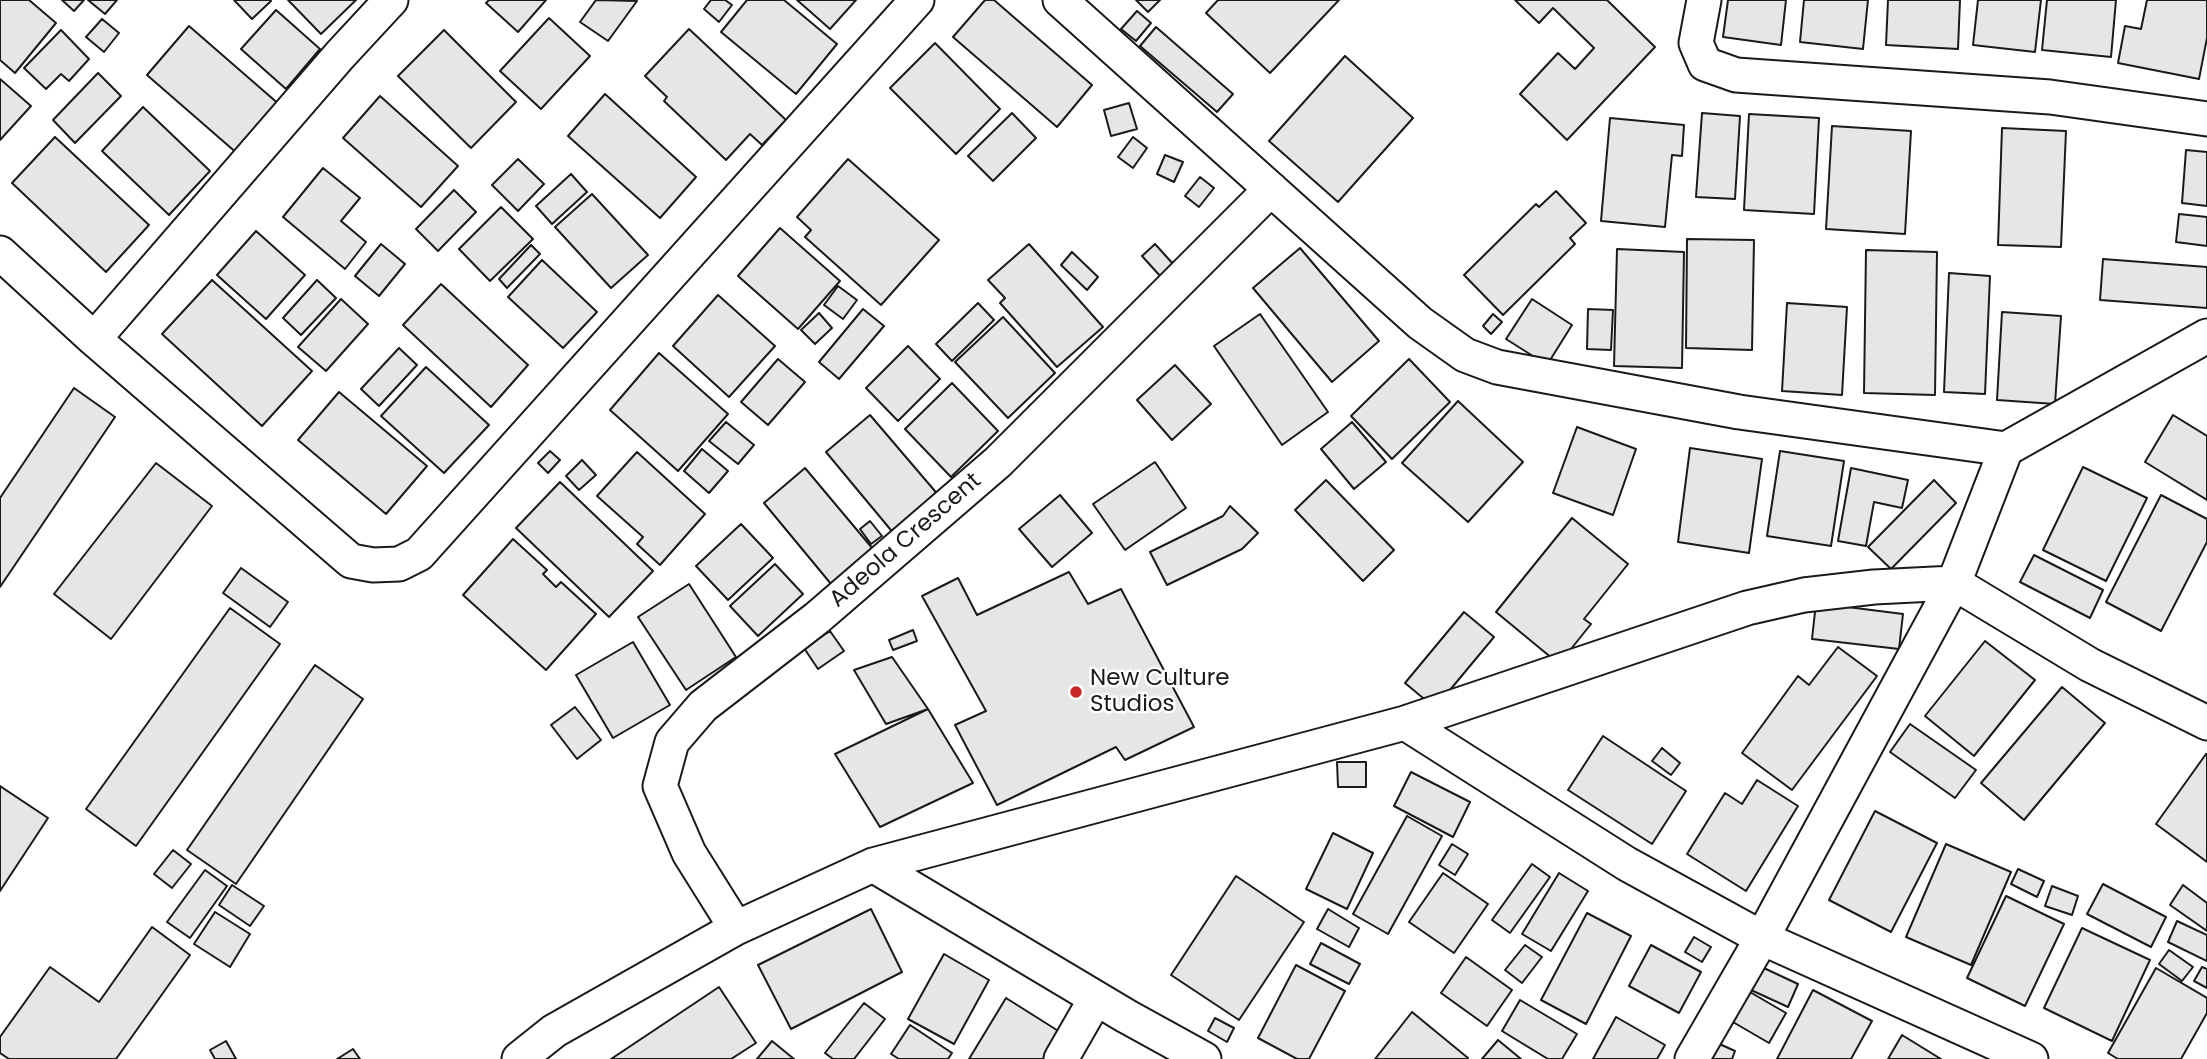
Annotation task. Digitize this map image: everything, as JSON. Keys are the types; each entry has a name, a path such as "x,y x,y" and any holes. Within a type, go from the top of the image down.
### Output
{"street":[{"path":"94,339 340,55 391,0"},
{"path":"0,253 94,339 351,561 373,565 399,564 419,554 917,0"},
{"path":"1060,0 1420,323 1465,355 1497,367 1739,412 2006,449 2207,336"},
{"path":"1704,0 1696,43 1705,64 1736,75 2050,97 2207,119"},
{"name":"Adeola Crescent","path":"733,924 690,853 660,786 672,742 703,706 817,618 998,462 1271,189"},
{"path":"1692,1059 1762,939 1954,583 2006,449"},
{"path":"519,1059 554,1031 733,924 873,865 1405,723 1747,608 1804,595 1874,587 1954,583 2090,665 2207,723"},
{"path":"1405,723 1627,864 1762,939 2031,1059"},
{"path":"873,865 1204,1059"},
{"path":"1061,1059 1096,998"}],"building":[{"path":"0,0 29,0 56,23 15,73 0,60"},
{"path":"62,0 84,0 74,11"},
{"path":"88,0 117,0 105,14"},
{"path":"234,0 270,0 271,1 252,19"},
{"path":"288,0 356,0 321,34"},
{"path":"489,0 546,0 518,32 486,3"},
{"path":"596,0 637,1 608,41 580,22"},
{"path":"711,0 725,0 732,5 719,22 704,9"},
{"path":"747,0 784,0 837,44 796,94 721,32"},
{"path":"797,0 856,0 830,29"},
{"path":"985,0 994,0 1092,85 1057,127 953,37"},
{"path":"1136,0 1160,0 1148,12"},
{"path":"1218,0 1339,0 1270,73 1206,13"},
{"path":"1515,0 1607,0 1655,47 1567,140 1520,94 1558,53 1575,69 1594,48 1553,8 1539,23"},
{"path":"1728,0 1786,0 1781,45 1723,37"},
{"path":"1804,0 1868,0 1863,49 1800,42"},
{"path":"1888,0 1960,0 1958,49 1886,45"},
{"path":"1978,0 2041,0 2035,52 1973,45"},
{"path":"2047,0 2116,0 2111,57 2042,50"},
{"path":"2147,0 2207,0 2207,38 2199,79 2118,63 2125,26 2141,29"},
{"path":"276,10 320,49 286,89 241,49"},
{"path":"1137,11 1151,23 1136,41 1121,29"},
{"path":"549,18 590,56 541,109 500,71"},
{"path":"102,19 119,33 104,52 86,37"},
{"path":"189,26 281,106 239,155 147,75"},
{"path":"1156,27 1233,94 1217,112 1140,46"},
{"path":"689,29 786,120 762,145 750,134 726,160 664,101 667,97 645,76"},
{"path":"61,30 89,59 69,81 61,74 46,89 24,68"},
{"path":"444,30 516,102 471,148 398,76"},
{"path":"935,43 1000,109 956,154 890,88"},
{"path":"1345,56 1413,118 1338,202 1269,141"},
{"path":"98,73 121,96 75,143 53,120"},
{"path":"0,79 31,106 0,140"},
{"path":"605,94 696,177 660,218 568,136"},
{"path":"380,96 458,166 421,207 343,138"},
{"path":"1129,103 1137,129 1111,136 1104,110"},
{"path":"143,107 210,171 169,215 102,151"},
{"path":"1012,113 1036,138 993,181 968,156"},
{"path":"1702,113 1740,116 1735,199 1696,197"},
{"path":"1749,114 1819,118 1814,214 1744,210"},
{"path":"1610,118 1684,125 1682,156 1672,155 1665,227 1601,221"},
{"path":"1832,126 1911,131 1905,234 1826,229"},
{"path":"2002,128 2066,131 2061,247 1998,245"},
{"path":"55,137 149,225 106,272 12,183"},
{"path":"1133,137 1147,148 1133,168 1118,157"},
{"path":"2186,150 2207,152 2207,206 2182,203"},
{"path":"1165,155 1183,162 1174,182 1157,174"},
{"path":"518,159 544,184 518,211 492,185"},
{"path":"848,159 939,240 881,305 805,237 811,230 797,217"},
{"path":"323,168 360,198 341,221 366,242 345,269 283,217"},
{"path":"571,174 587,192 552,224 536,206"},
{"path":"1200,177 1214,188 1199,207 1185,196"},
{"path":"454,190 476,212 438,251 416,229"},
{"path":"1556,191 1586,223 1570,238 1575,244 1503,315 1464,275 1536,204 1539,207"},
{"path":"592,194 648,255 611,288 555,227"},
{"path":"501,207 533,239 490,281 459,249"},
{"path":"2179,214 2207,217 2207,246 2176,242"},
{"path":"780,228 840,281 798,329 738,276"},
{"path":"256,231 305,275 266,319 217,275"},
{"path":"1687,239 1754,240 1752,350 1686,348"},
{"path":"381,244 405,264 379,296 355,276"},
{"path":"1029,244 1103,327 1057,367 1000,303 1005,298 988,280"},
{"path":"1155,244 1174,265 1161,277 1142,256"},
{"path":"531,245 540,254 507,288 499,279"},
{"path":"1300,248 1379,341 1332,382 1253,288"},
{"path":"1617,249 1684,252 1682,368 1614,366"},
{"path":"1866,250 1937,252 1935,395 1864,393"},
{"path":"1072,252 1098,277 1087,290 1061,265"},
{"path":"2103,259 2207,267 2207,308 2100,300"},
{"path":"542,260 597,312 563,348 508,297"},
{"path":"1949,273 1990,276 1985,394 1944,392"},
{"path":"212,280 312,371 262,426 162,334"},
{"path":"317,280 336,298 301,335 283,318"},
{"path":"441,284 528,365 491,407 403,325"},
{"path":"838,286 857,300 843,319 824,305"},
{"path":"718,295 775,346 729,397 673,346"},
{"path":"341,299 368,324 326,371 298,347"},
{"path":"1532,299 1572,325 1547,365 1506,339"},
{"path":"978,303 994,320 952,361 936,344"},
{"path":"1787,303 1847,307 1842,395 1782,391"},
{"path":"863,309 884,326 839,379 819,362"},
{"path":"1588,309 1613,310 1611,350 1587,349"},
{"path":"2002,312 2061,316 2055,404 1997,400"},
{"path":"819,313 832,328 815,344 801,330"},
{"path":"1260,314 1328,412 1282,445 1214,346"},
{"path":"1493,314 1502,322 1491,334 1483,326"},
{"path":"1003,317 1055,373 1008,418 955,362"},
{"path":"908,346 940,379 898,421 866,388"},
{"path":"399,348 417,365 379,406 361,389"},
{"path":"659,353 728,414 678,471 610,410"},
{"path":"778,359 805,382 768,425 741,402"},
{"path":"1409,359 1450,402 1392,459 1351,416"},
{"path":"1175,365 1211,404 1172,440 1137,400"},
{"path":"426,367 489,425 444,473 381,416"},
{"path":"952,383 998,431 951,477 905,429"},
{"path":"74,388 115,417 0,587 0,498"},
{"path":"339,392 427,466 386,514 298,440"},
{"path":"1458,401 1523,462 1468,522 1402,463"},
{"path":"870,415 940,497 895,535 826,452"},
{"path":"2173,415 2207,436 2207,500 2145,462"},
{"path":"726,422 754,445 738,464 709,441"},
{"path":"1352,422 1386,462 1354,489 1321,449"},
{"path":"1577,427 1636,449 1613,515 1553,493"},
{"path":"1690,448 1762,459 1749,553 1678,542"},
{"path":"702,449 728,471 709,493 684,471"},
{"path":"550,451 560,460 548,473 538,463"},
{"path":"1780,451 1844,461 1831,546 1767,536"},
{"path":"637,452 705,514 660,565 637,544 643,537 597,496"},
{"path":"582,460 596,475 579,490 566,476"},
{"path":"1155,462 1186,508 1125,550 1093,504"},
{"path":"156,463 212,506 111,639 54,594"},
{"path":"2083,467 2147,498 2106,581 2043,550"},
{"path":"805,468 878,555 836,590 764,503"},
{"path":"1851,468 1908,480 1902,508 1874,502 1866,546 1838,541"},
{"path":"1326,480 1394,550 1363,581 1295,510"},
{"path":"1934,480 1956,503 1891,569 1868,547"},
{"path":"560,482 653,571 609,617 516,528"},
{"path":"1060,495 1092,533 1052,567 1019,529"},
{"path":"2161,495 2207,519 2207,542 2161,631 2106,602"},
{"path":"1230,506 1258,533 1242,549 1167,585 1150,552 1223,516"},
{"path":"1572,518 1628,564 1584,619 1591,624 1559,664 1496,612"},
{"path":"870,521 882,536 871,544 860,529"},
{"path":"741,524 773,558 728,600 696,566"},
{"path":"513,539 547,570 543,574 556,587 561,582 596,614 546,670 463,595"},
{"path":"2034,555 2103,590 2090,618 2020,582"},
{"path":"775,564 803,594 758,636 730,606"},
{"path":"241,568 288,602 270,627 223,593"},
{"name":"New Culture Studios","path":"1069,572 1088,604 1121,589 1194,727 1125,760 1116,747 997,805 955,725 986,711 922,596 958,578 977,615"},
{"path":"689,584 736,657 686,690 638,617"},
{"path":"1816,603 1903,614 1899,649 1812,639"},
{"path":"230,608 280,644 136,846 86,809"},
{"path":"1464,612 1494,637 1435,708 1405,683"},
{"path":"913,630 917,641 893,650 889,640"},
{"path":"830,631 844,651 818,669 804,648"},
{"path":"1985,641 2035,680 1974,756 1925,716"},
{"path":"633,642 670,705 613,738 576,675"},
{"path":"1838,647 1877,676 1792,790 1742,753 1798,676 1809,685"},
{"path":"892,657 928,709 886,724 854,670"},
{"path":"315,665 363,699 236,884 187,850"},
{"path":"2062,687 2105,723 2024,820 1981,783"},
{"path":"575,707 601,740 577,759 551,725"},
{"path":"928,709 973,783 880,827 835,754"},
{"path":"1910,724 1976,770 1955,798 1890,752"},
{"path":"1603,736 1686,791 1652,844 1568,790"},
{"path":"1662,748 1680,763 1671,775 1652,761"},
{"path":"2207,754 2207,862 2156,824"},
{"path":"1337,762 1366,762 1366,787 1338,787"},
{"path":"1411,772 1470,802 1453,837 1394,806"},
{"path":"1757,780 1798,806 1746,891 1687,854 1725,793 1742,804"},
{"path":"0,786 48,818 0,891"},
{"path":"1875,811 1937,843 1891,932 1829,900"},
{"path":"1407,816 1442,836 1388,934 1353,914"},
{"path":"1333,833 1373,853 1347,909 1306,889"},
{"path":"1452,844 1468,854 1455,875 1439,865"},
{"path":"1946,844 2011,872 1971,965 1906,937"},
{"path":"173,850 191,864 172,888 154,874"},
{"path":"1532,864 1550,877 1510,933 1492,920"},
{"path":"2018,869 2044,881 2037,897 2011,884"},
{"path":"205,870 227,886 190,938 167,922"},
{"path":"1443,873 1488,904 1454,953 1409,922"},
{"path":"1559,873 1588,891 1551,951 1522,934"},
{"path":"1236,876 1304,922 1239,1020 1171,975"},
{"path":"2103,884 2166,917 2151,947 2087,914"},
{"path":"232,885 264,906 250,926 219,905"},
{"path":"2183,885 2207,903 2207,931 2170,905"},
{"path":"2052,886 2078,896 2072,915 2045,906"},
{"path":"2006,896 2064,924 2025,1006 1967,978"},
{"path":"871,909 902,972 791,1029 758,965"},
{"path":"1328,909 1359,928 1349,947 1317,929"},
{"path":"215,912 250,934 230,967 194,944"},
{"path":"1587,913 1631,936 1586,1024 1541,1000"},
{"path":"2177,921 2207,935 2207,961 2168,942"},
{"path":"152,927 190,955 116,1059 9,1059 0,1053 0,1037 50,967 99,1002"},
{"path":"2082,928 2150,960 2112,1041 2044,1008"},
{"path":"1694,937 1711,947 1702,962 1685,952"},
{"path":"1321,943 1360,964 1349,984 1310,964"},
{"path":"1525,945 1542,957 1522,983 1505,970"},
{"path":"1651,945 1701,972 1679,1013 1629,986"},
{"path":"2169,950 2193,967 2182,981 2159,964"},
{"path":"944,954 989,980 954,1044 908,1019"},
{"path":"1466,957 1512,990 1487,1026 1441,993"},
{"path":"1751,962 1798,984 1788,1007 1740,985"},
{"path":"1296,965 1345,991 1309,1059 1297,1059 1258,1038"},
{"path":"2202,967 2207,969 2207,988 2194,981"},
{"path":"2156,968 2207,998 2207,1013 2181,1059 2118,1059 2108,1053"},
{"path":"719,987 756,1043 731,1059 611,1059"},
{"path":"1743,988 1786,1013 1769,1043 1726,1018"},
{"path":"1813,990 1872,1021 1851,1059 1777,1059"},
{"path":"1006,998 1060,1032 1043,1059 969,1059"},
{"path":"1520,1000 1577,1034 1562,1059 1548,1059 1502,1031"},
{"path":"864,1003 885,1019 854,1059 833,1059 825,1053"},
{"path":"1412,1012 1468,1058 1375,1059"},
{"path":"1616,1017 1665,1045 1657,1059 1593,1059"},
{"path":"1215,1018 1234,1028 1227,1042 1208,1031"},
{"path":"910,1025 952,1053 948,1059 899,1059 891,1054"},
{"path":"1902,1035 1941,1059 1888,1059"},
{"path":"1498,1040 1521,1059 1482,1059"},
{"path":"226,1041 236,1059 215,1059 210,1050"},
{"path":"772,1041 794,1059 757,1059"},
{"path":"1713,1041 1735,1051 1732,1059 1709,1059"},
{"path":"353,1049 360,1059 337,1059"}],"place":[{"name":"New Culture Studios","path":"1076,692"}]}
